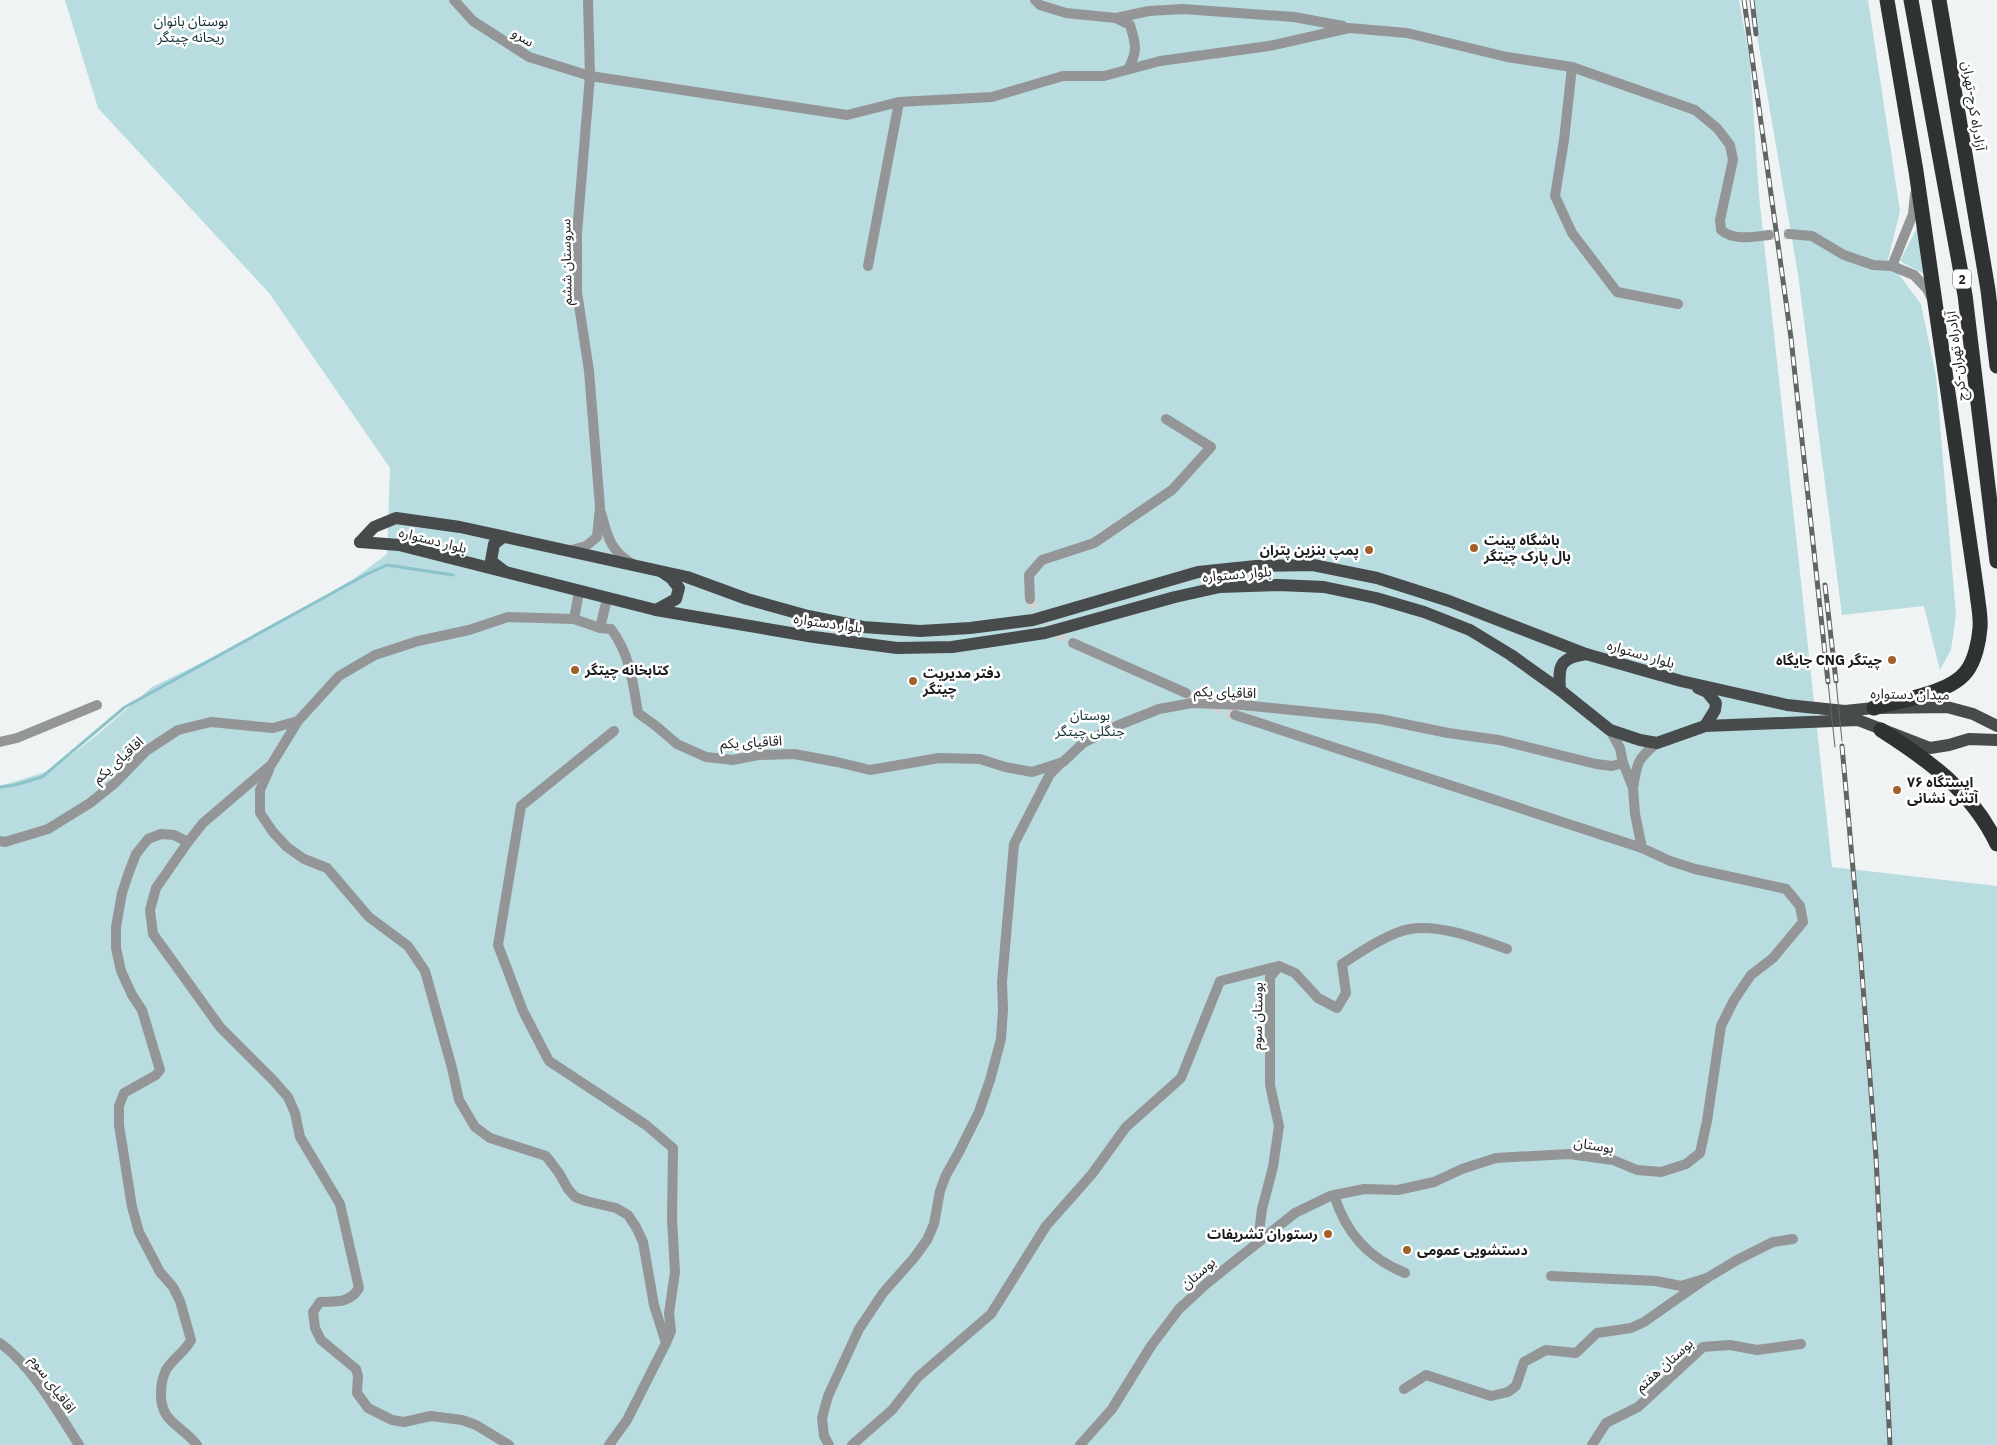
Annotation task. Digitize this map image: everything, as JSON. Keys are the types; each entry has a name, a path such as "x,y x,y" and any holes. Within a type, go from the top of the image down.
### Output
{"highway":[{"path":"1874,708 1933,692 1957,680 1966,672 1971,662 1977,645 1980,627 1978,593 1916,171 1886,0"},
{"name":"آزادراه تهران-کرج","path":"1912,0 1965,295 1997,561"},
{"name":"آزادراه کرج-تهران","path":"1939,0 1988,290 1997,366"},
{"path":"1988,290 1997,335"},
{"path":"1880,730 1925,758 1964,793 1979,811 1997,844"}],"main road":[{"name":"بلوار دستواره","path":"1657,743 1640,740 1610,730 1560,690 1511,655 1470,630 1424,612 1376,598 1324,587 1279,585 1220,587 1175,597 1044,633 952,647 897,648 814,638 656,610 399,545 360,542 374,527 396,518 460,528 687,577 747,599 808,616 863,627 920,631 970,628 1033,620 1198,572 1256,566 1313,565 1378,578 1450,601 1586,654 1681,681 1786,705 1845,710"},
{"path":"503,537 494,544 491,561 506,573"},
{"path":"656,610 676,599 679,588 671,578 660,571"},
{"path":"1560,690 1559,671 1562,663 1571,656 1586,654"},
{"path":"1681,681 1707,692 1716,703 1715,710 1705,726"},
{"name":"میدان دستواره","path":"1845,710 1947,707 1973,714 1997,726"},
{"path":"1657,743 1705,726 1858,720 1930,748 1969,739 1997,740"}],"street":[{"name":"سرو","path":"454,0 473,21 529,57 590,76 847,115 899,102 992,97 1063,76 1104,76 1160,61 1269,46 1349,28"},
{"name":"سروستان ششم","path":"588,0 590,76 577,234 577,292 589,371 600,507"},
{"path":"1035,0 1040,4 1066,13 1116,18 1150,11 1183,9 1294,17 1349,28 1407,34 1507,56 1572,67 1695,110 1717,128 1730,145 1733,160 1720,220 1721,230 1727,236 1745,238 1769,235"},
{"path":"1116,18 1130,25 1135,40 1135,56 1128,70"},
{"path":"1572,67 1564,140 1555,196 1572,233 1617,292 1678,304"},
{"path":"868,266 899,102"},
{"path":"1892,266 1913,214 1916,171"},
{"path":"1789,234 1812,236 1844,255 1873,264 1892,266 1914,275 1927,289 1935,307"},
{"path":"1030,599 1029,575 1042,560 1094,543 1172,490 1211,447 1166,419"},
{"path":"566,551 586,546 597,537 600,507"},
{"path":"600,507 609,540 618,555 639,568"},
{"path":"574,618 579,592"},
{"path":"600,628 607,599"},
{"name":"اقاقیای یکم","path":"0,841 6,842 48,829 90,803 115,782 146,750 178,730 211,722 273,728 298,721 338,676 375,655 418,641 468,630 508,617 574,618 600,628 611,629 621,642 631,670 638,713 677,744 706,757 733,760 758,755 794,754 870,770 939,758 980,759 1005,767 1032,772 1063,762 1082,744 1119,725 1160,709 1192,703 1242,705 1380,719 1448,733 1499,740 1604,765 1612,766 1623,763"},
{"path":"1073,642 1186,693"},
{"path":"0,742 17,738 97,705"},
{"path":"1235,716 1642,848 1633,788 1636,767 1642,756 1657,743"},
{"path":"298,721 271,765 260,790 260,813 273,832 287,847 304,859 327,868 369,918 408,946 425,971 459,1100 475,1127 490,1138 546,1156 575,1197 586,1202 616,1208 628,1215 643,1242 654,1305 666,1343"},
{"path":"1610,730 1620,748 1623,763 1633,788"},
{"path":"609,1445 627,1420 671,1331 669,1313 675,1272 672,1218 673,1148 646,1126 549,1061 523,1011 498,945 521,806 614,732"},
{"path":"829,1445 824,1436 822,1418 828,1396 859,1329 883,1293 927,1240 934,1224 940,1191 946,1175 960,1152 979,1112 990,1080 1001,1039 1002,982 1014,844 1050,774 1063,762"},
{"path":"271,765 203,823 188,842 156,888 150,910 153,934 220,1027 273,1080 288,1098 295,1113 300,1137 340,1204 359,1288 354,1296 343,1302 320,1302 313,1312 315,1328 322,1340 356,1369 358,1376 357,1393 368,1408 392,1420 404,1422 432,1416 462,1420 476,1425 509,1445"},
{"path":"188,842 174,835 161,834 148,839 136,854 124,886 118,910 116,948 121,971 132,995 142,1010 160,1070 156,1075 124,1093 119,1106 119,1125 132,1208 139,1232 160,1272 173,1287 180,1301 191,1340 186,1349 166,1370 161,1387 160,1405 168,1417 197,1445"},
{"name":"بوستان","path":"1080,1445 1112,1409 1151,1346 1179,1309 1206,1284 1295,1213 1334,1195 1364,1189 1398,1190 1434,1182 1496,1158 1569,1154 1613,1160 1637,1170 1660,1172 1686,1164 1700,1153 1707,1121 1721,1026 1734,1000 1751,975 1773,958 1803,922 1800,906 1786,889 1694,869 1670,861 1642,848"},
{"path":"852,1445 892,1410 918,1377 991,1314 1046,1226 1092,1174 1126,1127 1181,1078 1220,981 1279,966 1295,973 1318,998 1338,1008 1346,993 1342,964 1386,938 1410,928 1440,930 1469,935 1507,949"},
{"name":"بوستان سوم","path":"1258,1241 1262,1209 1273,1166 1279,1126 1270,1085 1270,977 1279,966"},
{"path":"1334,1195 1346,1223 1365,1247 1387,1266 1405,1273"},
{"path":"1404,1389 1426,1376 1492,1396 1508,1392 1516,1386 1524,1362 1546,1350 1576,1353 1597,1333 1630,1328 1644,1322 1707,1278 1737,1260 1773,1242 1793,1239"},
{"path":"1551,1276 1656,1281 1681,1286 1707,1278"},
{"name":"اقاقیای سوم","path":"0,1343 14,1353 25,1367 79,1445"},
{"name":"بوستان هفتم","path":"1592,1445 1606,1423 1638,1407 1703,1347 1730,1344 1756,1350 1801,1344"}],"green space":[{"name":"بوستان جنگلی چیتگر","path":"65,0 1739,0 1750,61 1759,196 1832,867 1997,886 1997,1445 0,1445 0,786 52,770 98,734 152,687 282,621 355,578 387,554 390,468 269,293 98,108"},
{"path":"1751,0 1868,0 1900,211 1888,260 1921,304 1936,376 1956,615 1951,650 1940,670 1924,606 1842,615 1798,274"},
{"path":"1918,226 1924,274 1900,261"}],"waterway":[{"path":"0,787 15,785 42,777 125,707 365,575 387,565 453,575"}],"tunnel":[{"path":"1769,235 1789,234"},
{"path":"1030,599 1045,625 1073,643"},
{"path":"1186,693 1235,715"}],"tram line":[{"path":"1836,681 1842,741"},
{"path":"1828,682 1835,747"}],"railway":[{"path":"1744,0 1791,338 1828,682"},
{"path":"1752,0 1756,34"},
{"path":"1825,585 1836,681"},
{"path":"1842,746 1876,1157 1890,1445"}],"place":[{"name":"باشگاه پینت بال پارک چیتگر","path":"1474,548"},
{"name":"پمپ بنزین پتران","path":"1369,550"},
{"name":"جایگاه CNG چیتگر","path":"1892,660"},
{"name":"کتابخانه چیتگر","path":"575,670"},
{"name":"دفتر مدیریت چیتگر","path":"913,681"},
{"name":"ایستگاه ۷۶ آتش نشانی","path":"1897,790"},
{"name":"رستوران تشریفات","path":"1328,1234"},
{"name":"دستشویی عمومی","path":"1407,1250"}],"park label":[{"name":"بوستان بانوان ریحانه چیتگر","path":"191,30"}]}
